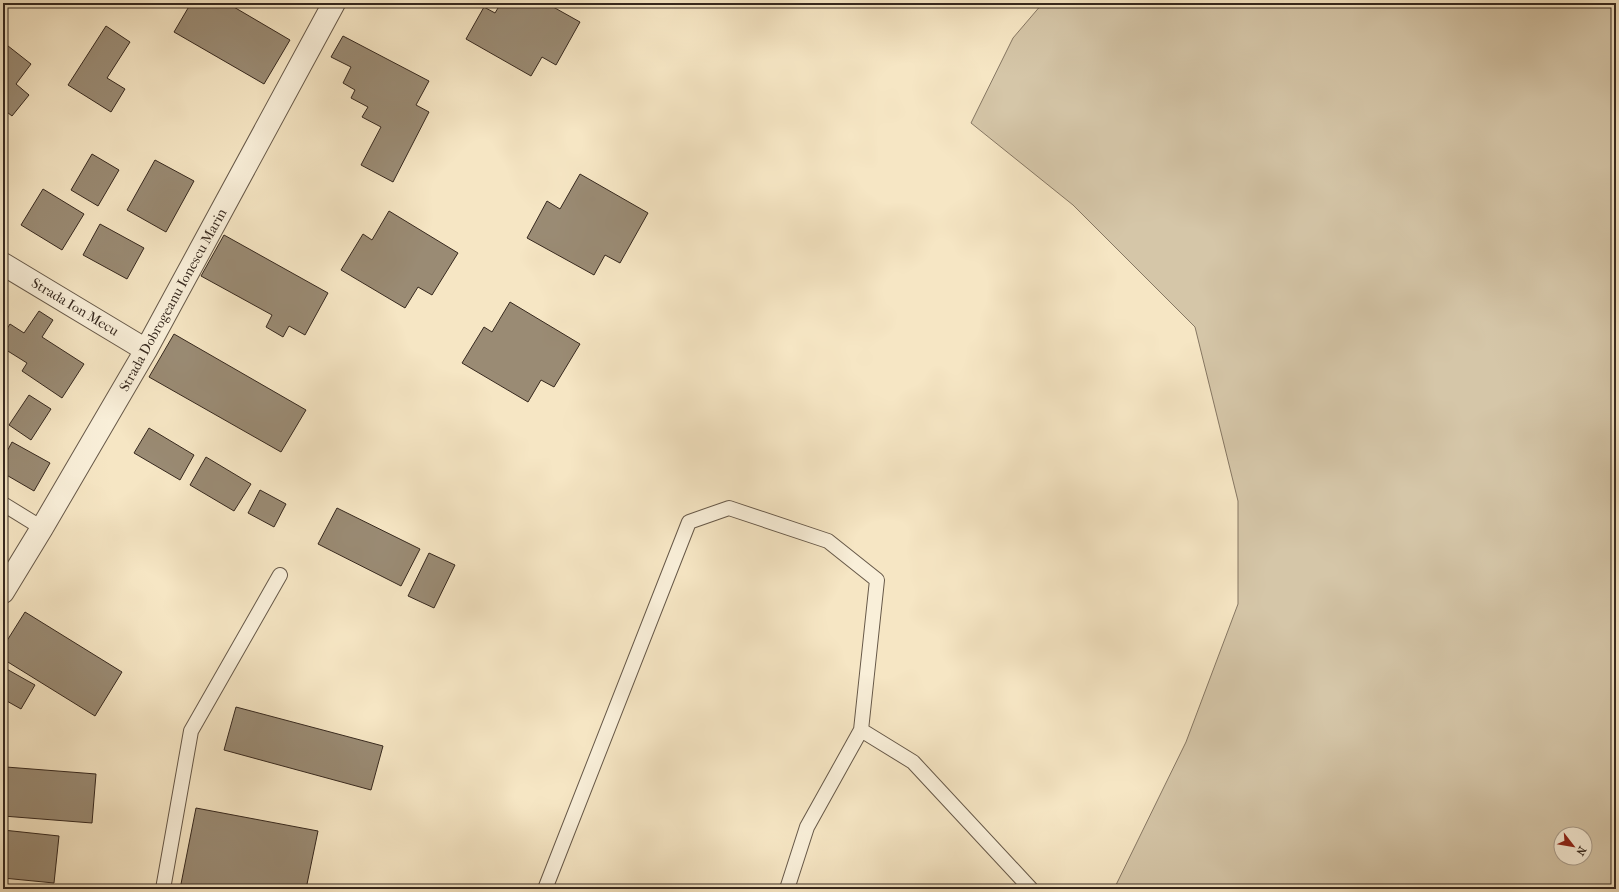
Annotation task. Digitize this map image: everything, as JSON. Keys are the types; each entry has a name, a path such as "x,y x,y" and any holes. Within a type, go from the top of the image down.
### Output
{"street":[{"name":"Strada Dobrogeanu Ionescu Marin","path":"3,592 146,350 334,3"},
{"name":"Strada Ion Mecu","path":"3,264 146,350"}],"lane":[{"path":"3,504 42,528"},
{"path":"546,889 689,522 729,508 828,542 877,580 861,730 806,826 787,889"},
{"path":"163,889 191,731 280,575"},
{"path":"861,730 913,762 1031,889"}],"shaded area":[{"path":"1055,3 1616,3 1616,889 1114,889 1186,742 1238,604 1238,501 1195,327 1073,205 971,123 1013,38 1042,4"}],"building":[{"path":"191,3 227,3 290,40 264,84 174,32"},
{"path":"501,3 546,3 580,22 556,65 542,57 531,76 466,39 484,7 495,13"},
{"path":"106,26 130,42 107,78 125,89 111,112 68,85"},
{"path":"343,36 429,81 416,105 429,112 393,182 361,165 381,127 362,117 368,107 351,98 355,90 343,83 351,67 331,57"},
{"path":"3,42 31,64 16,84 29,95 12,116 3,109"},
{"path":"92,154 119,170 98,206 71,190"},
{"path":"155,160 194,181 166,232 127,210"},
{"path":"580,174 648,213 620,263 605,255 594,275 527,238 547,201 560,209"},
{"path":"43,189 84,214 62,250 21,225"},
{"path":"389,211 458,253 432,295 418,287 405,308 341,270 363,234 372,240"},
{"path":"100,224 144,248 127,279 83,255"},
{"path":"224,235 328,293 305,335 289,326 283,337 266,327 272,315 201,276"},
{"path":"510,302 580,344 554,387 541,380 528,402 462,363 484,327 492,332"},
{"path":"39,311 53,320 42,337 84,364 62,398 22,371 27,363 3,348 3,335 10,324 24,333"},
{"path":"174,334 306,410 281,452 149,377"},
{"path":"29,395 51,409 31,440 9,425"},
{"path":"149,428 194,455 180,480 134,453"},
{"path":"12,442 50,463 34,491 3,473 3,459"},
{"path":"206,457 251,484 234,511 190,485"},
{"path":"260,490 286,504 274,527 248,513"},
{"path":"337,508 420,549 401,586 318,544"},
{"path":"429,553 455,565 434,608 408,596"},
{"path":"25,612 122,672 95,716 3,659 3,647"},
{"path":"3,667 35,685 21,709 5,700 3,703"},
{"path":"236,707 383,746 371,790 224,750"},
{"path":"6,767 96,774 92,823 3,816"},
{"path":"196,808 318,831 306,889 180,889"},
{"path":"3,830 59,836 54,883 3,878"}]}
